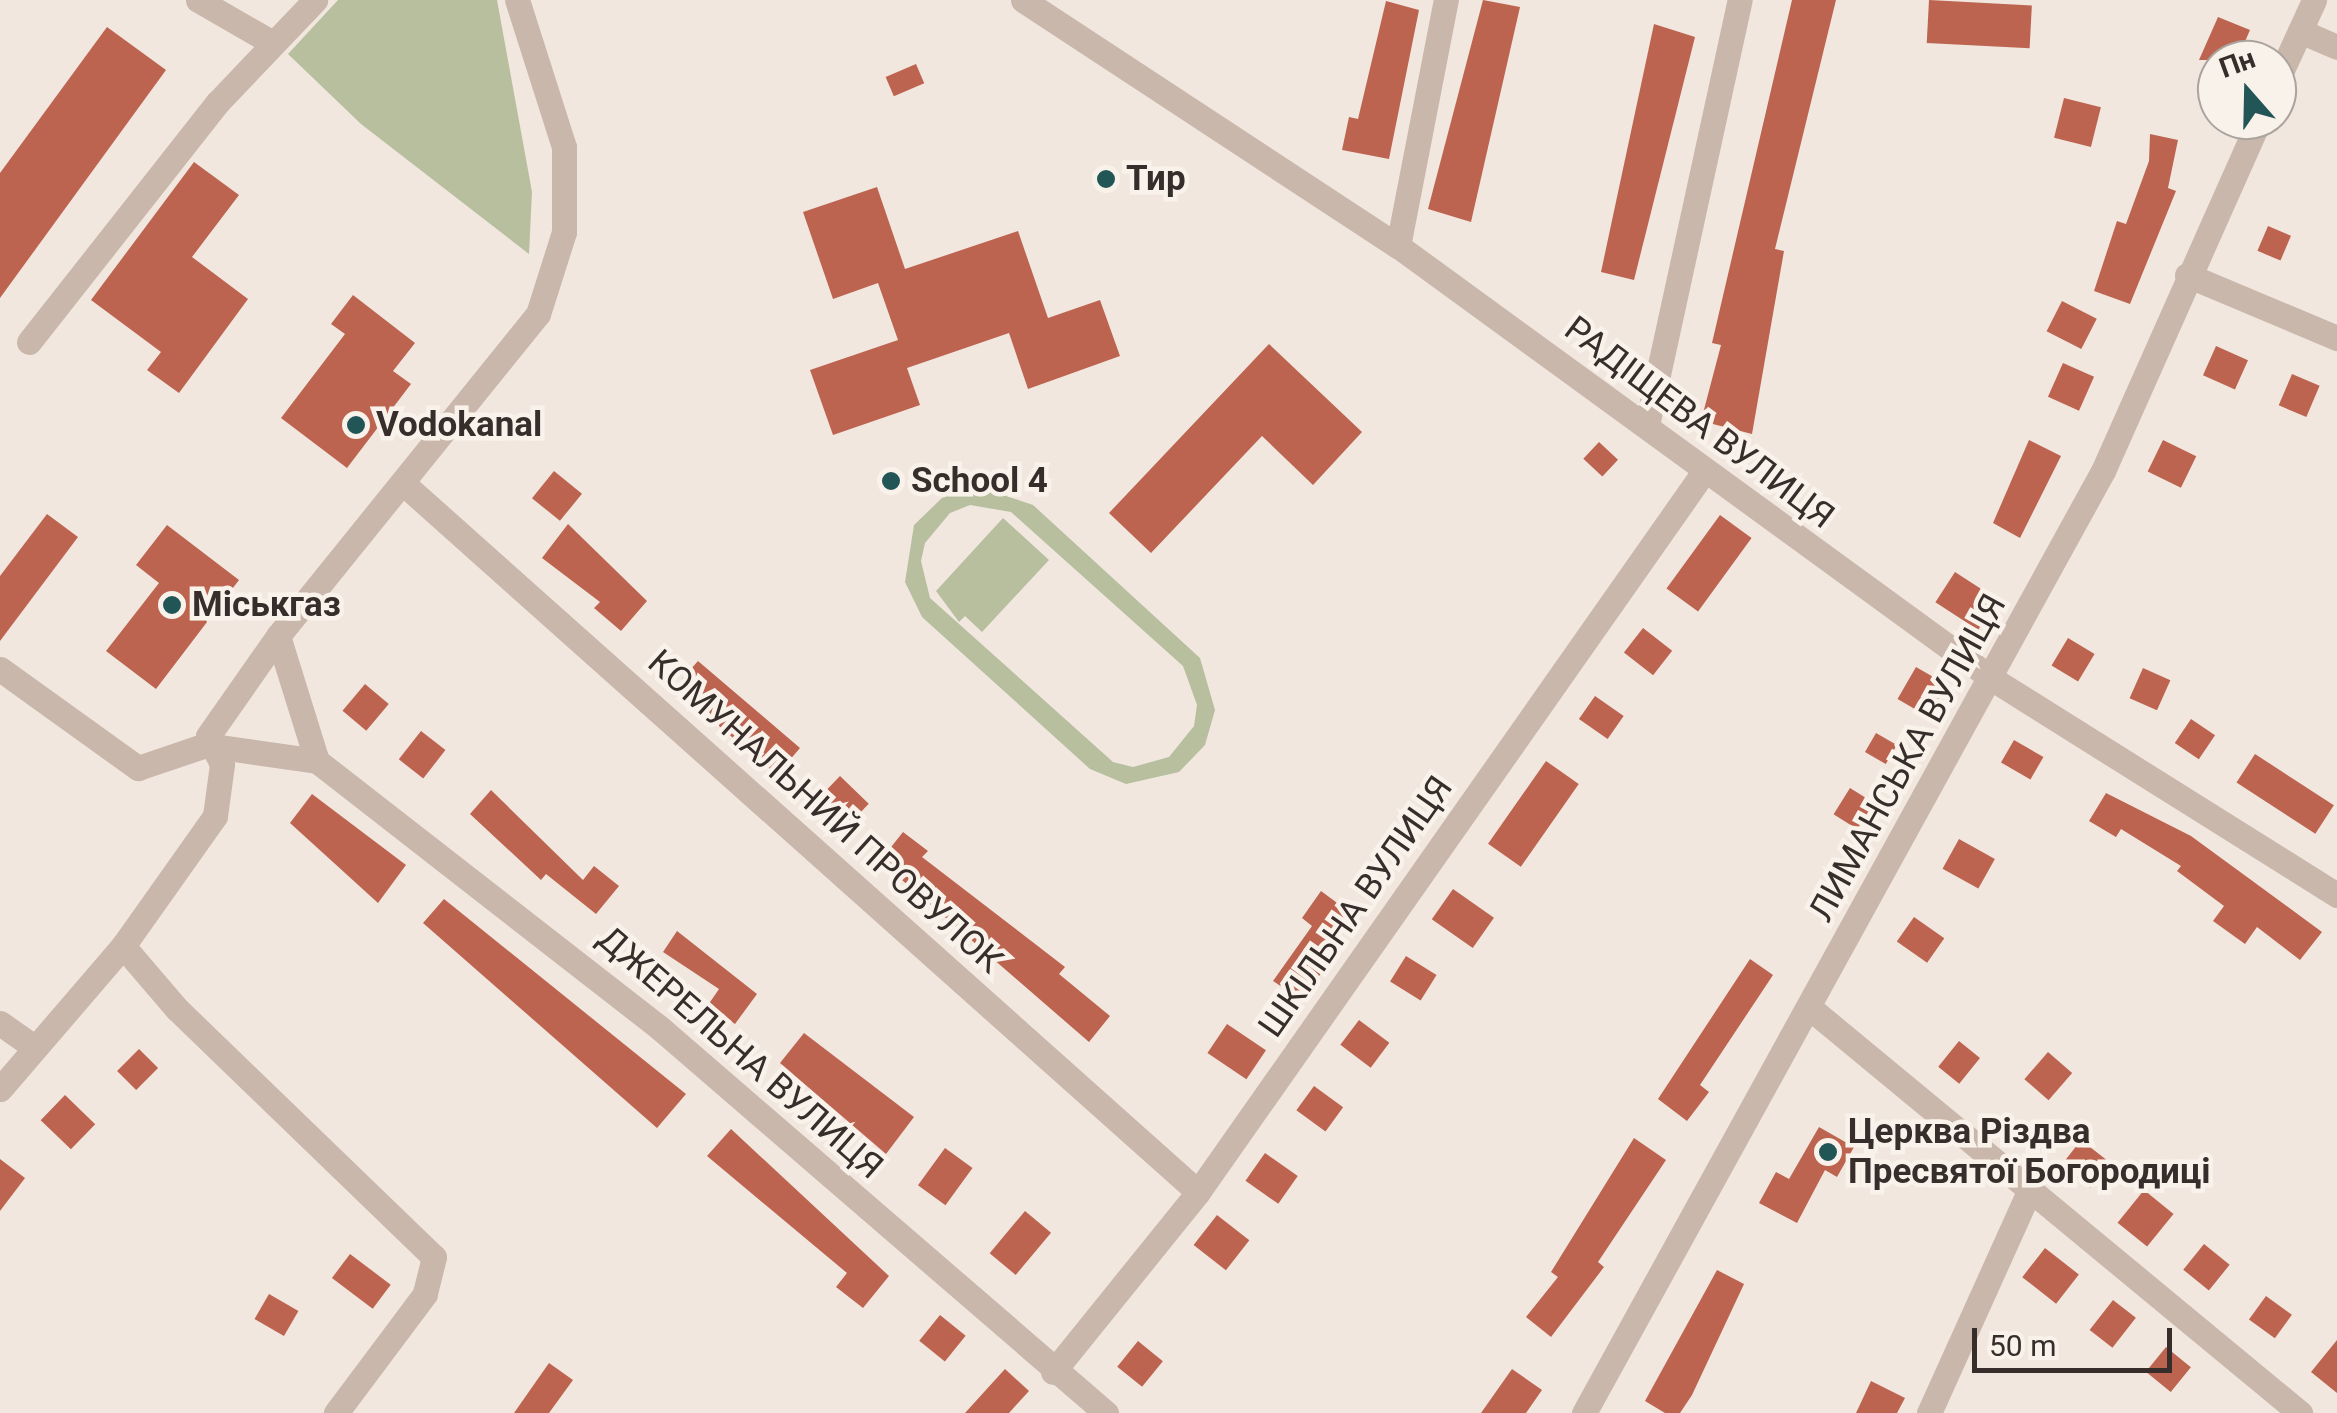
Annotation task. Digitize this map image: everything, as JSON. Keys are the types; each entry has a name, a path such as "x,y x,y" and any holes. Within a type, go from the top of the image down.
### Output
{"street":[{"path":"198,0 271,42"},
{"path":"28,342 271,42 315,0"},
{"path":"206,744 278,636 405,485 538,314 564,232 564,147 517,0"},
{"name":"РАДІЩЕВА ВУЛИЦЯ","path":"1024,0 1398,246 1647,424 1703,473 1994,680 2337,894"},
{"path":"1398,246 1446,0"},
{"path":"1647,424 1740,0"},
{"path":"2296,40 2314,0"},
{"path":"2300,31 2337,47"},
{"name":"ЛИМАНСЬКА ВУЛИЦЯ","path":"1584,1413 1994,680 2103,470 2250,140"},
{"path":"2187,275 2337,338"},
{"name":"ШКІЛЬНА ВУЛИЦЯ","path":"1054,1372 1198,1192 1703,473"},
{"name":"КОМУНАЛЬНИЙ ПРОВУЛОК","path":"405,485 1198,1192"},
{"path":"0,670 138,768 206,744 317,760 278,636"},
{"path":"0,1089 123,946 215,816 222,764 206,744"},
{"name":"ДЖЕРЕЛЬНА ВУЛИЦЯ","path":"317,760 661,1029 1106,1413"},
{"path":"123,946 176,1008 434,1257 425,1294 336,1413"},
{"path":"1810,1008 2300,1413"},
{"path":"0,1023 34,1047"},
{"path":"1930,1413 2031,1188"}],"green space":[{"path":"338,0 497,0 532,192 529,254 361,124 288,54"},
{"path":"980,487 1033,505 1200,658 1215,710 1205,745 1179,772 1126,784 1090,769 922,617 905,582 914,525 942,498","holes":["970,505 1011,512 1183,666 1197,705 1194,726 1169,757 1133,767 1113,762 930,598 921,561 925,543 950,513"]},
{"path":"1003,518 1049,560 982,632 965,616 959,622 936,591"}],"building":[{"path":"1483,0 1520,7 1471,222 1428,209"},
{"path":"1792,0 1836,0 1775,249 1784,251 1752,434 1701,421 1721,345 1712,343"},
{"path":"1929,0 2032,5 2030,48 1927,43"},
{"path":"1386,1 1419,10 1389,159 1342,150 1349,117 1358,119"},
{"path":"2218,17 2250,30 2246,40 2208,40"},
{"path":"1654,24 1695,37 1634,280 1601,272"},
{"path":"107,27 166,70 0,298 0,173"},
{"path":"916,64 924,83 894,96 886,77"},
{"path":"2064,98 2101,107 2091,147 2054,138"},
{"path":"2150,134 2178,140 2168,188 2176,191 2130,304 2094,291 2117,221 2126,224 2149,161"},
{"path":"194,162 239,195 192,257 248,299 179,393 147,370 161,352 91,300"},
{"path":"877,187 905,269 1018,231 1048,318 1100,300 1120,356 1028,389 1009,333 907,368 920,405 833,435 810,370 898,340 878,283 833,299 803,212"},
{"path":"2268,226 2291,236 2280,261 2257,251"},
{"path":"353,295 415,343 393,371 411,384 347,468 281,418 345,334 331,324"},
{"path":"2062,301 2097,319 2081,349 2047,331"},
{"path":"1269,344 1362,432 1313,485 1262,436 1151,553 1109,513"},
{"path":"2216,346 2248,360 2235,389 2203,375"},
{"path":"2063,363 2094,377 2079,411 2048,397"},
{"path":"2292,374 2320,386 2306,417 2279,405"},
{"path":"2029,440 2061,456 2020,538 1993,523"},
{"path":"2163,440 2196,456 2181,488 2148,471"},
{"path":"1599,442 1618,460 1602,477 1583,459"},
{"path":"554,471 582,494 560,521 532,498"},
{"path":"47,514 78,537 0,641 0,576"},
{"path":"1720,515 1752,538 1698,612 1667,589"},
{"path":"568,524 647,601 621,631 594,608 600,602 542,558"},
{"path":"167,525 239,580 156,689 106,651 159,583 136,565"},
{"path":"1955,572 1998,600 1978,630 1935,602"},
{"path":"1643,628 1672,651 1653,675 1624,652"},
{"path":"2068,638 2095,654 2078,681 2052,665"},
{"path":"698,661 800,748 777,775 700,710 707,701 682,679"},
{"path":"1916,667 1947,685 1929,717 1898,699"},
{"path":"2143,668 2170,680 2157,710 2130,698"},
{"path":"365,684 389,704 366,731 343,711"},
{"path":"1595,696 1624,716 1608,739 1579,719"},
{"path":"2191,719 2215,735 2199,759 2175,743"},
{"path":"421,731 445,750 423,778 399,759"},
{"path":"1876,733 1897,745 1886,764 1865,752"},
{"path":"2014,740 2043,757 2030,780 2001,763"},
{"path":"2255,754 2334,805 2315,834 2236,783"},
{"path":"1546,761 1579,784 1521,867 1488,844"},
{"path":"840,776 869,804 844,830 815,802"},
{"path":"1850,788 1874,803 1857,829 1834,814"},
{"path":"491,790 583,880 594,866 619,886 596,914 546,874 541,880 470,814"},
{"path":"2106,793 2191,836 2322,932 2300,960 2257,927 2245,944 2213,921 2224,906 2177,871 2181,866 2121,829 2116,837 2089,821"},
{"path":"312,794 406,865 378,903 290,823"},
{"path":"903,832 928,851 922,857 1065,967 1059,974 1110,1016 1089,1042 880,861"},
{"path":"1959,839 1995,859 1978,889 1943,869"},
{"path":"1453,889 1494,918 1473,948 1432,919"},
{"path":"1321,891 1352,914 1314,966 1322,972 1302,1000 1273,981 1312,926 1302,918"},
{"path":"444,899 686,1094 657,1128 423,923"},
{"path":"1914,917 1944,938 1927,963 1897,942"},
{"path":"677,931 757,994 735,1024 708,1005 719,989 663,952"},
{"path":"1406,956 1437,975 1421,1001 1390,981"},
{"path":"1750,959 1773,975 1700,1085 1709,1092 1687,1121 1658,1099"},
{"path":"1359,1020 1389,1043 1371,1068 1340,1045"},
{"path":"1227,1024 1266,1050 1246,1079 1207,1053"},
{"path":"804,1033 914,1117 886,1154 780,1063"},
{"path":"1959,1041 1980,1058 1959,1084 1938,1067"},
{"path":"139,1049 158,1068 136,1090 117,1071"},
{"path":"2048,1052 2072,1073 2049,1100 2024,1079"},
{"path":"1314,1086 1343,1107 1325,1131 1296,1110"},
{"path":"65,1095 95,1124 71,1149 41,1120"},
{"path":"1819,1127 1854,1147 1837,1177 1825,1170 1797,1223 1759,1203 1776,1172 1789,1179"},
{"path":"731,1129 889,1276 863,1308 836,1287 847,1273 707,1156"},
{"path":"1634,1138 1666,1160 1598,1262 1604,1267 1551,1337 1526,1317 1558,1277 1551,1272"},
{"path":"2081,1140 2110,1163 2090,1188 2061,1165"},
{"path":"945,1148 973,1168 945,1205 918,1185"},
{"path":"1265,1153 1298,1176 1278,1204 1245,1181"},
{"path":"0,1159 25,1178 0,1211"},
{"path":"2144,1190 2174,1214 2147,1247 2118,1223"},
{"path":"1025,1211 1051,1233 1016,1275 990,1253"},
{"path":"1217,1215 1249,1240 1226,1270 1194,1245"},
{"path":"2204,1244 2230,1265 2209,1290 2183,1270"},
{"path":"2045,1248 2079,1274 2056,1304 2022,1277"},
{"path":"350,1254 391,1285 373,1309 332,1278"},
{"path":"1717,1270 1744,1284 1692,1395 1680,1413 1665,1413 1645,1401"},
{"path":"269,1294 298,1311 284,1336 254,1319"},
{"path":"2266,1296 2292,1315 2275,1338 2249,1319"},
{"path":"2113,1300 2136,1318 2112,1348 2090,1330"},
{"path":"940,1315 966,1336 945,1361 919,1341"},
{"path":"2337,1340 2337,1393 2311,1372"},
{"path":"1138,1341 1163,1361 1142,1387 1117,1367"},
{"path":"2166,1347 2191,1367 2171,1392 2146,1372"},
{"path":"549,1363 573,1380 549,1413 514,1413"},
{"path":"1005,1369 1029,1391 1009,1413 965,1413"},
{"path":"1512,1369 1542,1390 1526,1413 1481,1413"},
{"path":"1871,1381 1905,1398 1897,1413 1856,1413"}],"place":[{"name":"Тир","path":"1106,179"},
{"name":"Vodokanal","path":"356,425"},
{"name":"School 4","path":"891,481"},
{"name":"Міськгаз","path":"172,605"},
{"name":"Церква Різдва Пресвятої Богородиці","path":"1828,1152"}]}
